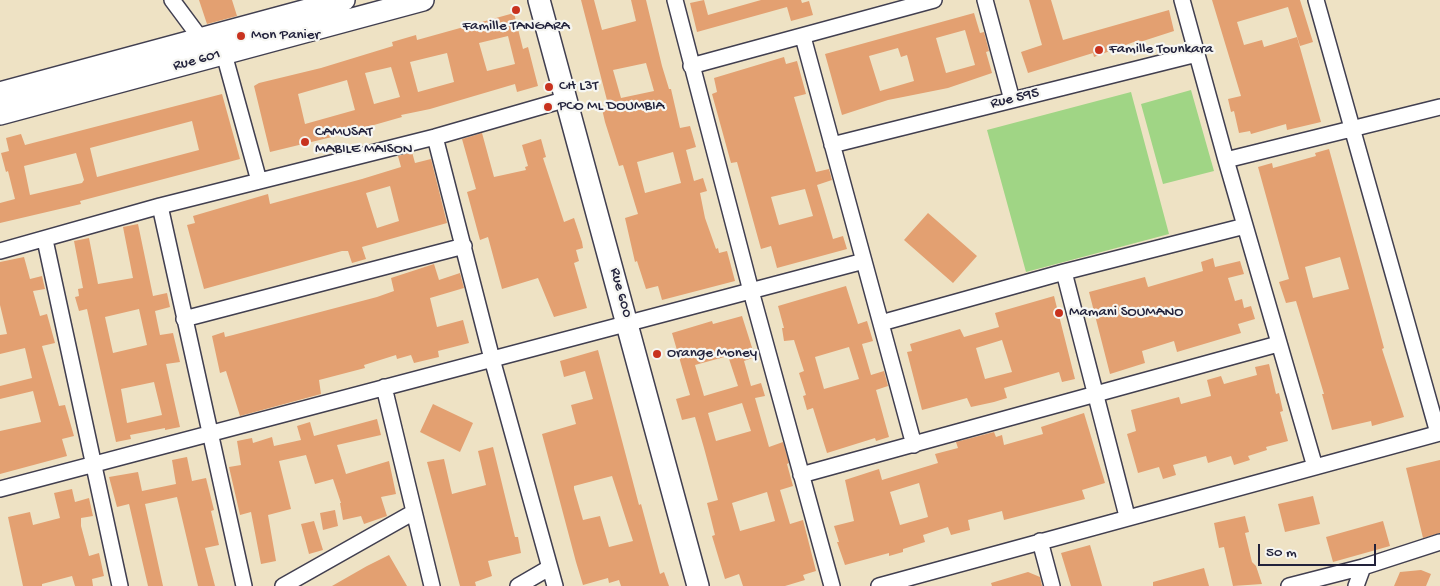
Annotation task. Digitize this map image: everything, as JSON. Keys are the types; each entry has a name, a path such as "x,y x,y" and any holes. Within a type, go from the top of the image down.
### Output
{"street":[{"path":"172,0 201,39"},
{"name":"Rue 601","path":"0,93 344,0"},
{"name":"Rue 601","path":"0,114 423,0"},
{"name":"Rue 600","path":"539,0 698,586"},
{"path":"675,0 800,475 832,586"},
{"path":"691,66 934,0"},
{"path":"985,0 1012,100"},
{"path":"1182,0 1278,344 1315,467"},
{"path":"879,586 1127,516 1439,433 1316,0"},
{"path":"803,37 914,445"},
{"path":"224,54 259,181"},
{"name":"Rue 595","path":"832,144 1197,54"},
{"path":"0,251 45,240 160,206 435,137 567,99"},
{"path":"1226,160 1440,107"},
{"path":"435,137 492,359 555,586"},
{"path":"160,206 244,586"},
{"path":"881,323 1064,272 1245,226"},
{"path":"45,240 92,464 120,586"},
{"path":"184,319 464,246"},
{"path":"0,489 864,261"},
{"path":"1064,272 1127,516"},
{"path":"800,475 1278,344"},
{"path":"384,387 432,586"},
{"path":"283,586 414,512"},
{"path":"1040,541 1052,586"},
{"path":"1289,586 1363,567 1440,542"},
{"path":"1356,586 1363,567"},
{"path":"518,586 549,568"}],"green space":[{"path":"1191,90 1214,171 1163,184 1141,104"},
{"path":"1131,92 1169,234 1026,272 987,130"}],"building":[{"path":"199,0 232,0 237,16 207,24"},
{"path":"581,0 594,0 602,30 636,21 631,0 646,0 680,128 690,126 696,147 686,150 694,181 703,178 707,191 700,193 705,218 716,249 718,248 719,253 727,251 735,281 662,300 658,286 646,289 637,261 635,262 625,218 638,214 623,165 619,166 605,122 602,109 609,108","holes":["646,63 654,91 621,98 613,70","673,152 681,183 645,193 637,162"]},
{"path":"704,0 708,15 761,0 801,0 802,3 809,1 813,15 791,21 787,7 697,32 690,3"},
{"path":"1029,0 1051,0 1063,40 1169,10 1174,31 1140,42 1139,40 1094,57 1093,53 1028,73 1021,52 1042,45"},
{"path":"1212,0 1300,0 1313,42 1300,46 1288,7 1237,22 1244,45 1262,40 1264,47 1297,37 1321,122 1287,130 1286,124 1251,134 1250,131 1239,133 1234,111 1231,112 1228,99 1241,96"},
{"path":"514,13 523,49 528,47 538,86 517,92 515,84 430,109 401,115 402,117 332,137 270,152 254,86 259,83 321,68 393,46 392,42 416,35 417,40","holes":["508,36 515,64 487,71 479,43","447,53 454,82 418,92 410,62","391,67 400,97 374,104 365,73","347,80 355,110 305,124 298,94"]},
{"path":"974,13 980,33 984,32 989,51 986,52 992,73 948,88 888,100 842,115 825,54","holes":["965,30 975,65 946,73 936,38","898,48 901,57 907,55 914,81 880,91 869,56"]},
{"path":"784,57 786,64 797,61 806,94 794,97 816,172 829,169 832,180 817,185 833,239 843,236 847,249 777,268 771,246 761,249 737,162 731,163 712,94 717,92 714,78","holes":["805,189 813,216 779,225 771,197"]},
{"path":"222,94 240,159 80,201 81,204 0,223 0,203 15,199 1,153 9,151 6,138 21,134 25,145","holes":["192,121 199,150 97,177 90,148","76,153 84,180 82,183 30,195 24,166"]},
{"path":"482,133 494,177 526,170 525,167 528,166 522,145 541,139 546,157 543,158 564,222 574,218 582,242 583,248 576,250 579,261 574,263 587,308 554,317 538,278 502,289 488,237 480,240 467,192 476,189 462,139"},
{"path":"1329,149 1384,348 1382,349 1404,417 1372,426 1371,421 1332,430 1322,394 1324,394 1296,301 1286,303 1279,282 1289,279 1258,167 1272,163 1273,168 1316,156 1315,153","holes":["1340,257 1349,289 1313,298 1305,267"]},
{"path":"412,152 415,163 431,159 447,223 362,247 366,259 352,263 348,251 342,251 204,289 187,225 195,223 193,216 268,194 270,204 362,179 401,167 398,156","holes":["390,186 399,221 377,228 366,193"]},
{"path":"928,213 977,256 953,283 904,240"},
{"path":"138,224 153,296 167,293 170,307 155,311 160,335 173,333 180,362 166,364 180,427 130,435 131,439 116,442 87,309 79,311 75,297 79,296 78,289 83,288 74,241 89,238 98,284 133,278 123,227","holes":["139,309 147,345 113,353 105,317","154,382 162,415 127,423 121,389"]},
{"path":"24,257 30,279 42,276 45,289 33,291 40,316 47,314 55,343 42,346 59,406 65,405 74,436 62,439 67,456 0,474 0,431 41,422 33,391 0,399 0,386 32,378 25,348 0,354 0,335 7,334 0,305 0,262"},
{"path":"1213,258 1215,267 1240,261 1244,274 1228,278 1235,301 1242,299 1244,308 1251,306 1255,319 1238,324 1241,333 1177,352 1174,341 1142,351 1145,363 1110,374 1089,292 1145,277 1148,287 1203,271 1201,262"},
{"path":"434,264 439,280 460,273 464,288 430,298 437,327 463,320 469,343 438,351 439,357 414,363 411,355 397,359 396,355 364,365 365,368 319,380 321,394 240,416 226,371 220,373 212,336 224,332 225,337 377,297 394,291 391,278"},
{"path":"846,286 858,324 867,321 873,341 862,344 871,375 884,371 888,386 876,390 889,437 876,441 875,438 827,453 813,408 807,410 803,396 806,395 799,373 804,371 794,340 784,341 782,328 784,328 778,306","holes":["849,347 859,379 824,389 815,357"]},
{"path":"1054,296 1075,379 1062,382 1059,372 1004,388 1007,398 994,402 971,407 967,398 922,410 907,352 912,351 910,344 960,329 964,337 999,327 995,313","holes":["1002,340 1012,372 985,379 976,348"]},
{"path":"742,316 755,357 744,361 751,386 761,383 765,396 755,398 769,447 783,442 789,463 787,464 793,486 780,490 790,524 803,520 816,571 803,575 805,580 785,586 743,586 739,574 725,579 712,536 715,535 707,503 718,500 704,448 695,417 682,420 676,399 690,395 672,333 712,321 713,324","holes":["728,356 738,386 704,396 695,365","742,403 751,431 716,441 708,413","767,492 775,521 740,531 732,503"]},
{"path":"598,350 639,505 641,504 660,574 664,572 669,586 621,586 619,580 609,583 608,578 583,585 542,434 576,424 571,405 593,399 585,371 564,377 560,361","holes":["612,476 633,541 609,547 600,516 583,520 574,486"]},
{"path":"1269,364 1276,394 1279,393 1283,411 1280,412 1288,441 1266,447 1267,450 1248,456 1250,460 1234,465 1231,456 1208,463 1206,456 1173,465 1176,475 1163,479 1159,467 1138,473 1127,434 1136,431 1131,410 1179,397 1181,404 1211,396 1207,380 1221,376 1224,384 1257,375 1255,367"},
{"path":"433,404 473,423 460,452 420,432"},
{"path":"1084,413 1105,483 1082,490 1085,499 1004,520 1002,511 968,520 970,530 951,535 948,527 923,535 925,542 903,549 903,552 889,556 889,553 845,565 834,526 854,521 845,480 879,469 882,480 938,463 935,454 958,448 956,442 994,432 996,437 1002,435 1004,445 1043,434 1041,427","holes":["919,483 928,517 900,525 890,492"]},
{"path":"377,419 381,435 337,445 346,474 389,461 396,494 381,497 387,516 364,524 361,516 343,520 341,503 333,479 315,484 306,455 279,461 291,509 268,515 276,561 261,564 251,512 240,515 229,467 241,465 237,441 252,438 253,443 272,437 274,446 301,440 297,426 310,422 314,436"},
{"path":"493,447 515,537 518,537 521,553 488,561 492,576 475,582 476,586 460,586 427,462 444,459 452,494 486,485 478,451"},
{"path":"187,457 192,481 206,478 214,510 211,511 219,545 205,548 215,586 198,586 177,497 145,504 163,586 148,586 129,504 117,507 109,477 138,472 142,491 176,484 172,460"},
{"path":"1440,460 1440,533 1423,538 1406,468"},
{"path":"72,489 75,502 89,498 93,516 81,518 81,526 89,556 99,553 104,576 92,579 93,586 75,586 72,576 42,584 42,586 23,586 8,517 30,512 33,525 60,518 54,493"},
{"path":"1313,496 1320,524 1285,532 1278,504"},
{"path":"335,510 338,526 323,530 320,513"},
{"path":"1245,516 1249,532 1245,533 1252,562 1256,566 1262,584 1233,586 1224,547 1219,548 1214,523"},
{"path":"314,521 323,550 309,554 301,524"},
{"path":"1383,521 1390,546 1333,562 1326,537"},
{"path":"1090,545 1102,586 1071,586 1061,553"},
{"path":"389,555 407,586 332,586 367,566"},
{"path":"1204,568 1209,586 1153,586 1153,582"},
{"path":"1421,570 1431,574 1426,586 1394,586 1400,572"},
{"path":"1028,572 1040,577 1042,586 992,586 991,583"}],"place":[{"name":"Famille TANGARA","path":"516,10"},
{"name":"Mon Panier","path":"241,36"},
{"name":"Famille Tounkara","path":"1099,50"},
{"name":"CH L3T","path":"549,87"},
{"name":"PCO ML DOUMBIA","path":"548,107"},
{"name":"CAMUSAT MABILE MAISON","path":"305,142"},
{"name":"Mamani SOUMANO","path":"1059,313"},
{"name":"Orange Money","path":"657,354"}]}
